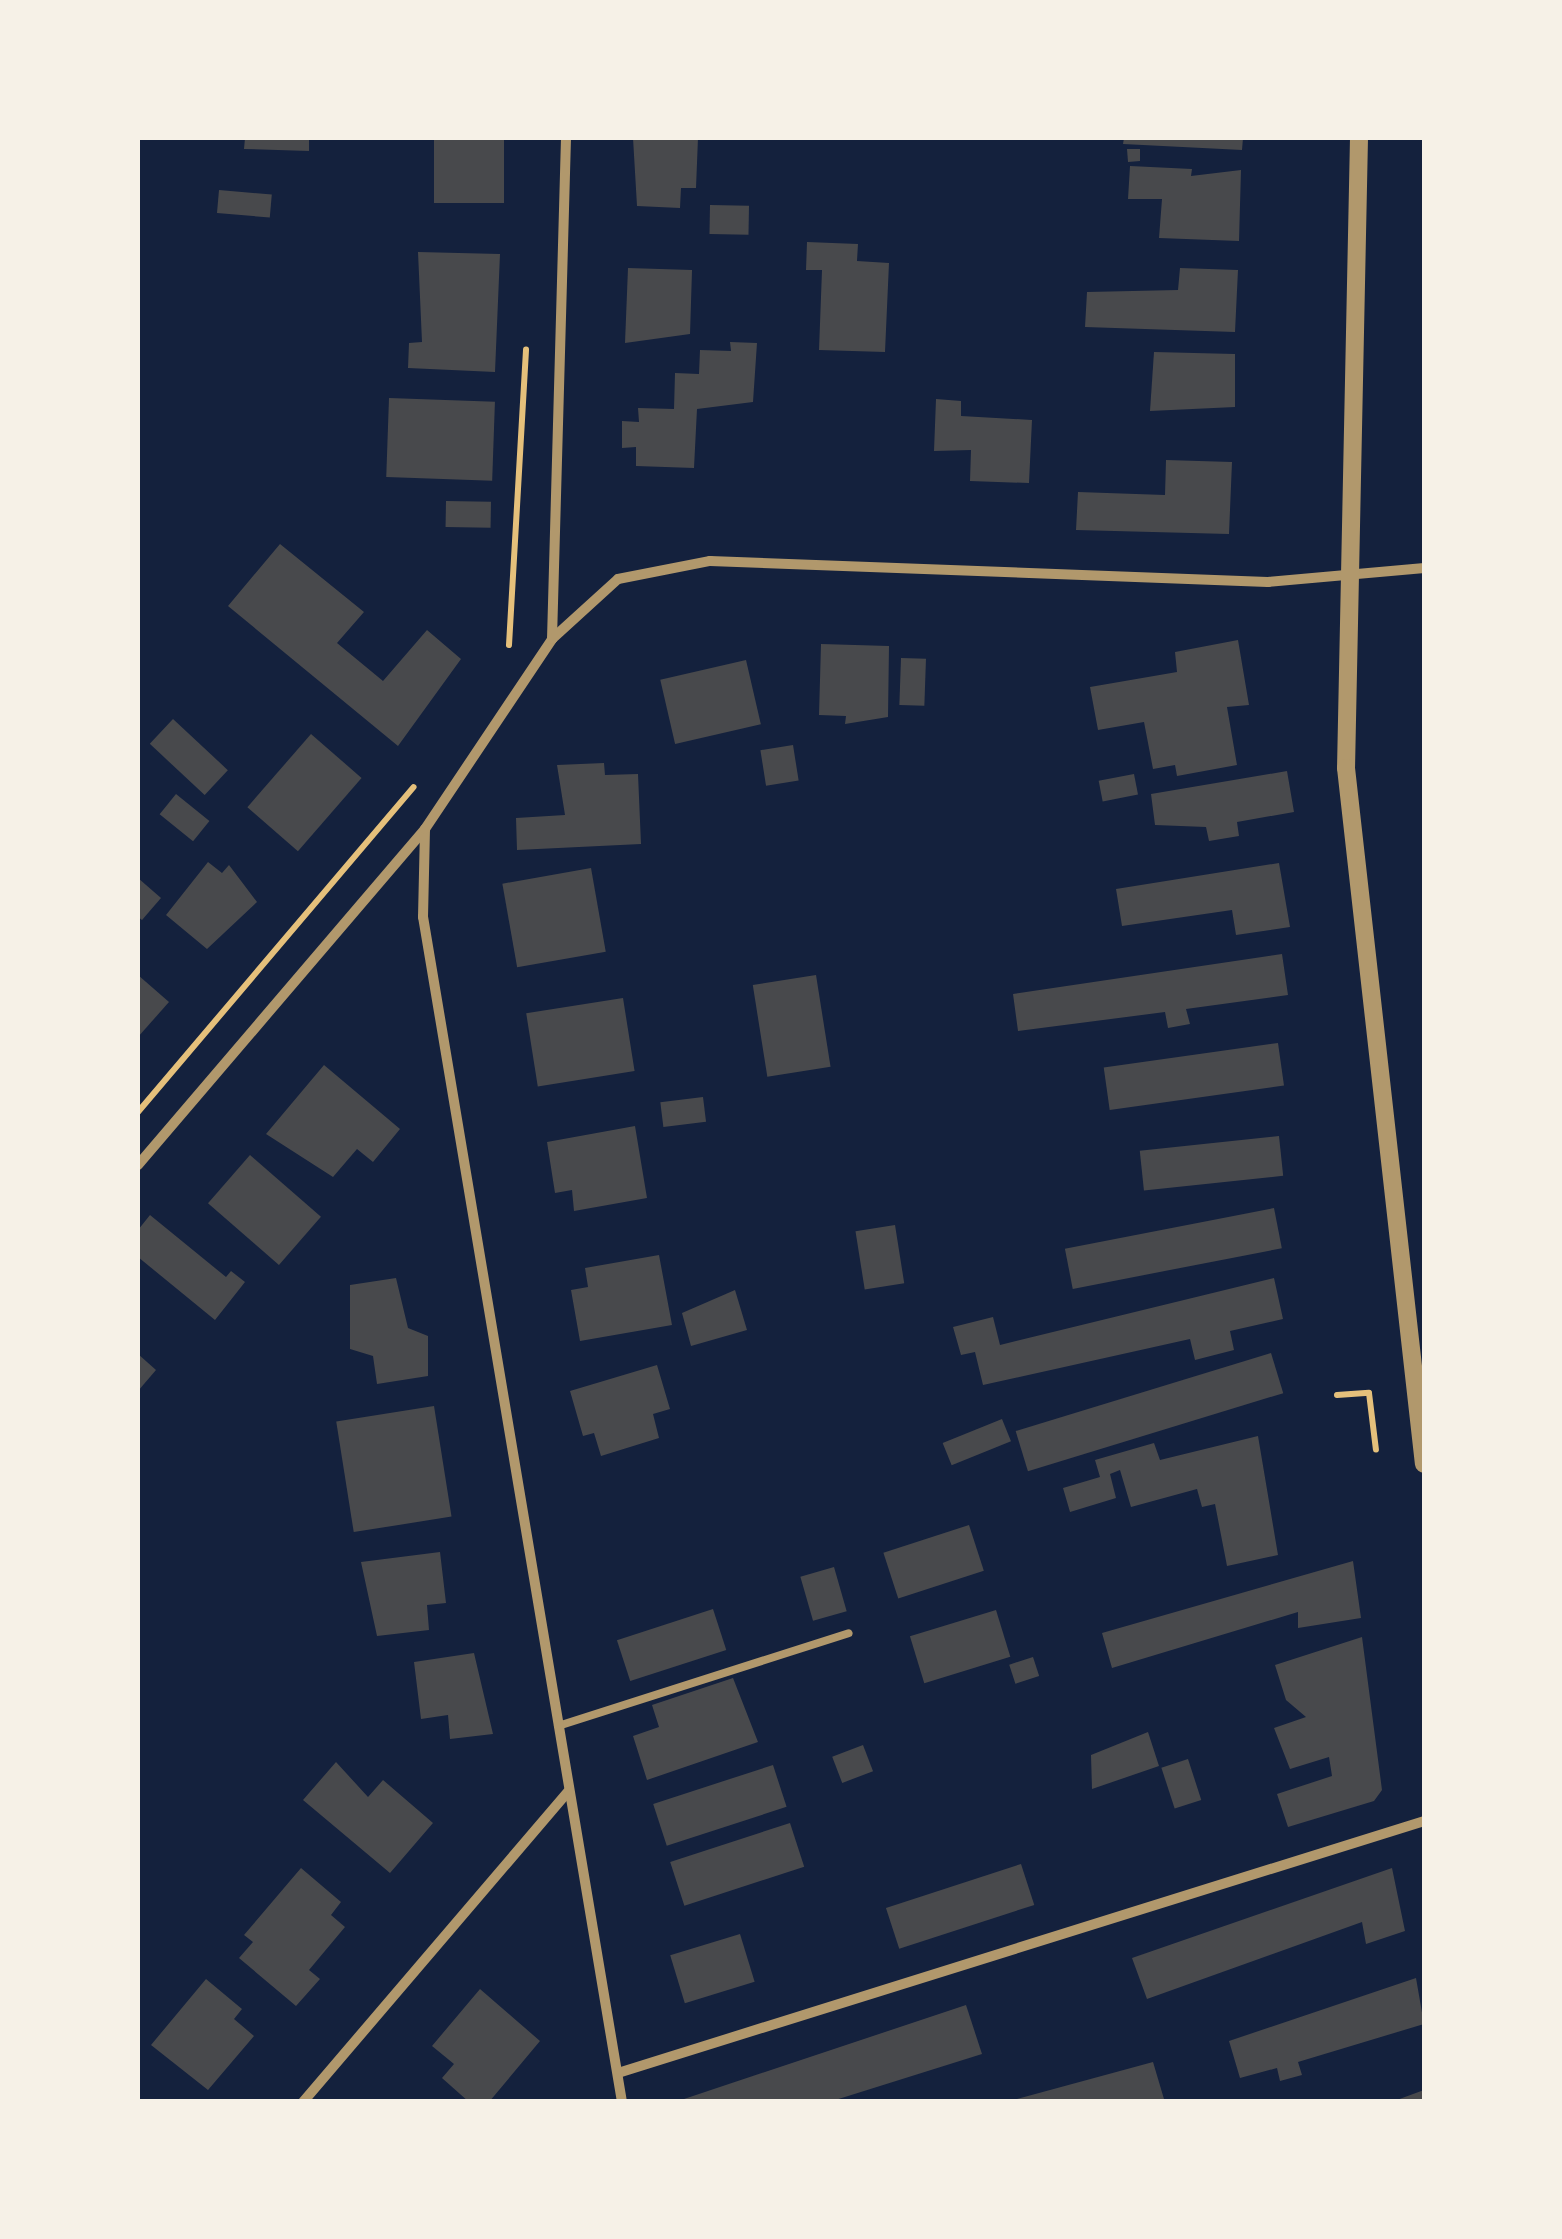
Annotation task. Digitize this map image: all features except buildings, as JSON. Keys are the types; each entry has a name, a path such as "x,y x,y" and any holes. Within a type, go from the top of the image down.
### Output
{"street":[{"path":"552,639 566,138"},
{"path":"1359,138 1348,573 1352,842 1424,1464"},
{"path":"138,1166 426,829 552,639 618,579 710,561 1268,582 1424,568"},
{"path":"426,829 422,917 622,2102"},
{"path":"303,2102 568,1792"},
{"path":"618,2074 1424,1821"}],"lane":[{"path":"558,1726 849,1633"}],"path":[{"path":"504,658 517,626 527,333"},
{"path":"138,1112 426,773"},
{"path":"1338,1395 1370,1393 1376,1450"}]}
